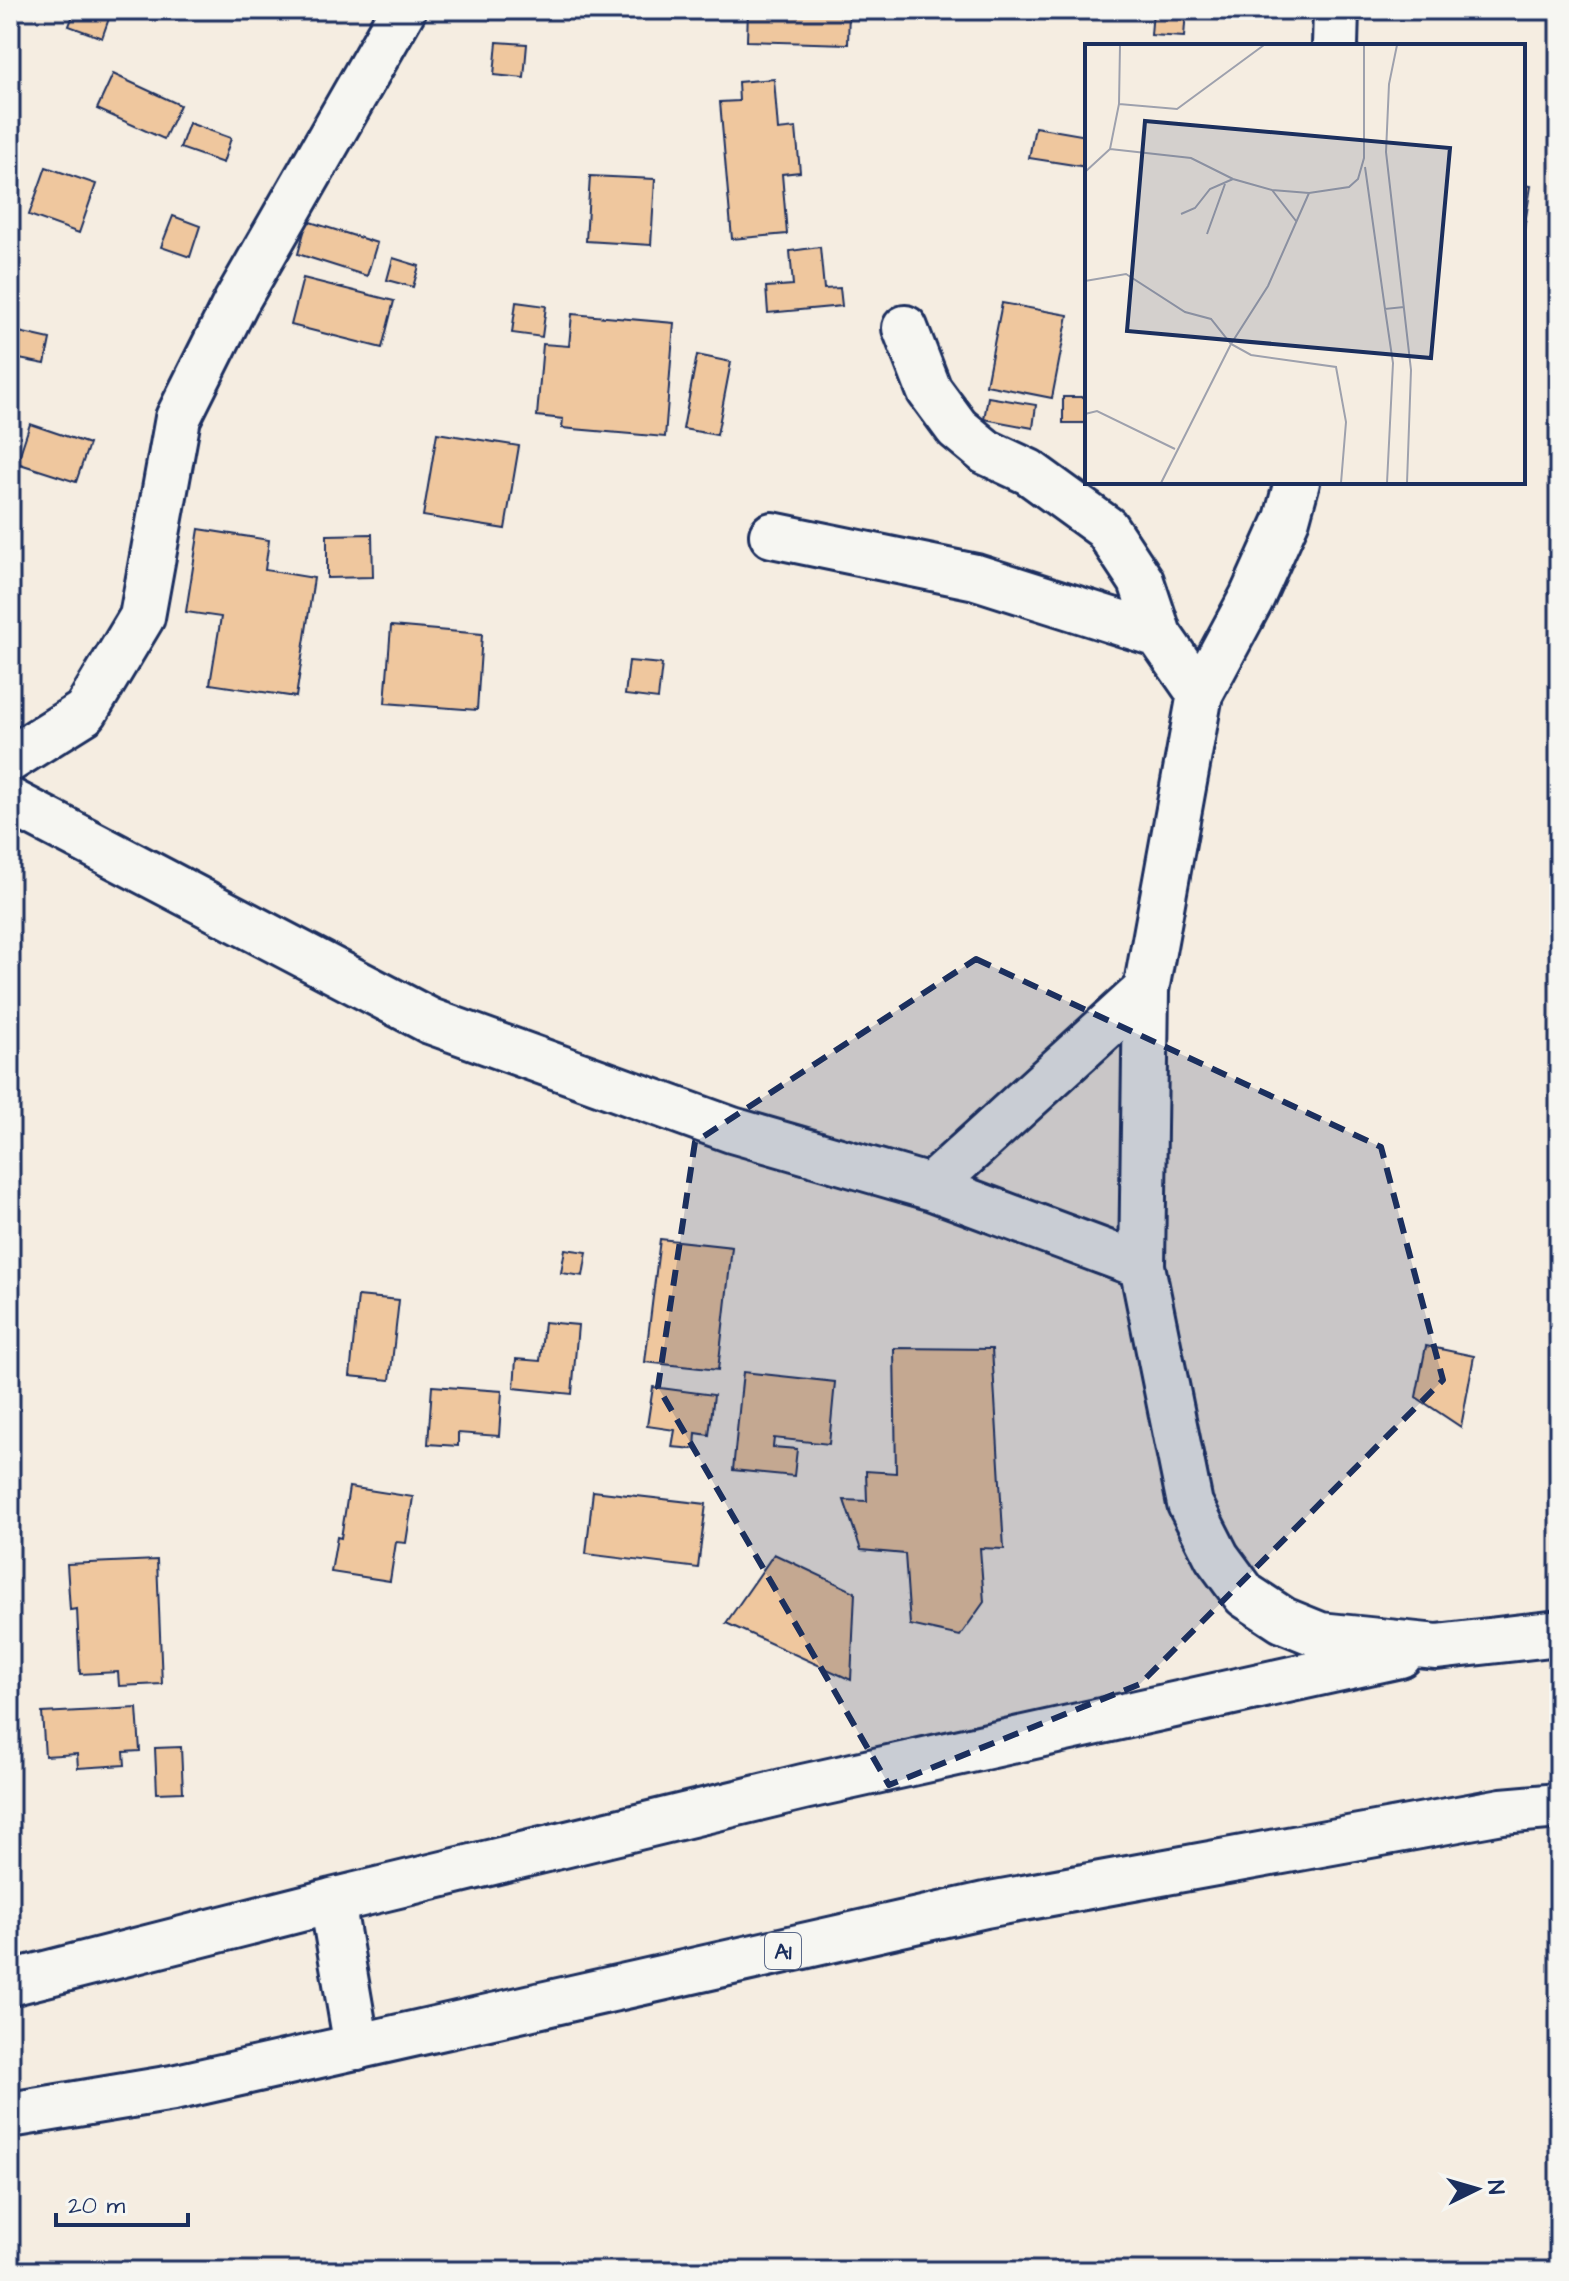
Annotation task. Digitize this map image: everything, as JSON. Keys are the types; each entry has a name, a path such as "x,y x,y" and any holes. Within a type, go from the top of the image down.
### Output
{"main road":[{"path":"10,759 85,712 142,617 178,418 236,302 403,10"},
{"path":"1335,44 1336,10"},
{"path":"905,328 929,390 957,428 986,452 1029,472 1106,528 1141,581 1159,635 1200,694"},
{"path":"1296,484 1287,519 1252,597 1200,694 1146,990 1142,1266 1190,1504 1217,1557 1245,1595 1283,1620 1320,1635 1437,1647"},
{"path":"772,535 976,577 1159,635"},
{"path":"10,801 430,1021 732,1130 930,1187 1142,1266"},
{"path":"930,1187 1146,990"},
{"path":"10,1983 818,1783 1437,1647 1559,1633"},
{"name":"A1","path":"10,2115 173,2088 985,1905 1502,1811 1559,1806"},
{"path":"332,1901 357,2047"}],"highlighted area":[{"path":"976,959 1381,1147 1443,1380 1140,1684 889,1785 658,1387 695,1142"}],"building":[{"path":"75,10 112,10 102,38 69,26"},
{"path":"748,10 849,10 848,44 747,41"},
{"path":"1153,10 1186,10 1184,37 1151,35"},
{"path":"497,42 527,44 524,78 494,75"},
{"path":"113,74 180,105 164,139 97,109"},
{"path":"774,79 778,130 796,128 800,172 782,174 787,234 732,239 720,102 739,101 738,82"},
{"path":"189,123 231,138 223,163 180,148"},
{"path":"1035,127 1085,136 1085,167 1029,158"},
{"path":"46,167 96,184 79,233 29,215"},
{"path":"590,176 655,179 651,245 586,241"},
{"path":"1525,185 1531,186 1525,224"},
{"path":"173,216 200,226 190,257 161,247"},
{"path":"307,221 377,243 367,276 298,254"},
{"path":"820,247 824,289 840,288 842,306 768,313 766,287 793,285 790,251"},
{"path":"393,258 419,266 413,287 387,280"},
{"path":"303,278 394,301 382,348 291,325"},
{"path":"516,302 546,306 542,337 512,333"},
{"path":"1002,303 1068,315 1052,398 986,385"},
{"path":"572,314 674,323 665,437 562,428 563,419 537,416 543,344 569,346"},
{"path":"19,332 50,339 45,364 14,358"},
{"path":"697,355 731,362 717,435 683,429"},
{"path":"988,397 1036,405 1033,428 984,419"},
{"path":"1063,397 1085,397 1085,423 1063,423"},
{"path":"30,424 89,444 76,482 17,463"},
{"path":"437,433 519,446 505,529 423,516"},
{"path":"199,529 269,540 265,570 314,578 296,697 210,684 221,617 186,612"},
{"path":"372,534 373,577 327,578 327,535"},
{"path":"391,626 482,634 477,710 385,703"},
{"path":"629,661 662,664 658,699 625,695"},
{"path":"660,1239 732,1247 718,1370 645,1362"},
{"path":"565,1249 587,1252 583,1276 561,1273"},
{"path":"358,1296 399,1300 390,1380 350,1376"},
{"path":"544,1322 578,1325 572,1394 514,1388 516,1359 540,1361"},
{"path":"1426,1346 1474,1356 1461,1427 1416,1397"},
{"path":"894,1348 992,1349 1004,1549 980,1548 984,1602 960,1636 910,1625 905,1554 861,1550 844,1500 867,1501 866,1471 896,1473"},
{"path":"743,1372 835,1382 829,1444 774,1438 773,1447 797,1449 794,1476 733,1470"},
{"path":"432,1386 502,1391 499,1436 458,1433 458,1446 428,1444"},
{"path":"653,1387 714,1395 709,1435 696,1433 695,1449 672,1447 675,1430 647,1426"},
{"path":"349,1487 413,1497 406,1543 396,1542 390,1581 331,1572 337,1537 341,1538"},
{"path":"593,1491 706,1504 698,1568 586,1554"},
{"path":"774,1554 855,1592 851,1680 726,1623"},
{"path":"157,1560 162,1684 119,1686 118,1672 80,1674 77,1609 70,1610 67,1564"},
{"path":"137,1708 140,1751 124,1752 125,1765 78,1768 77,1754 45,1756 42,1713"},
{"path":"181,1747 183,1792 157,1793 155,1748"}]}
